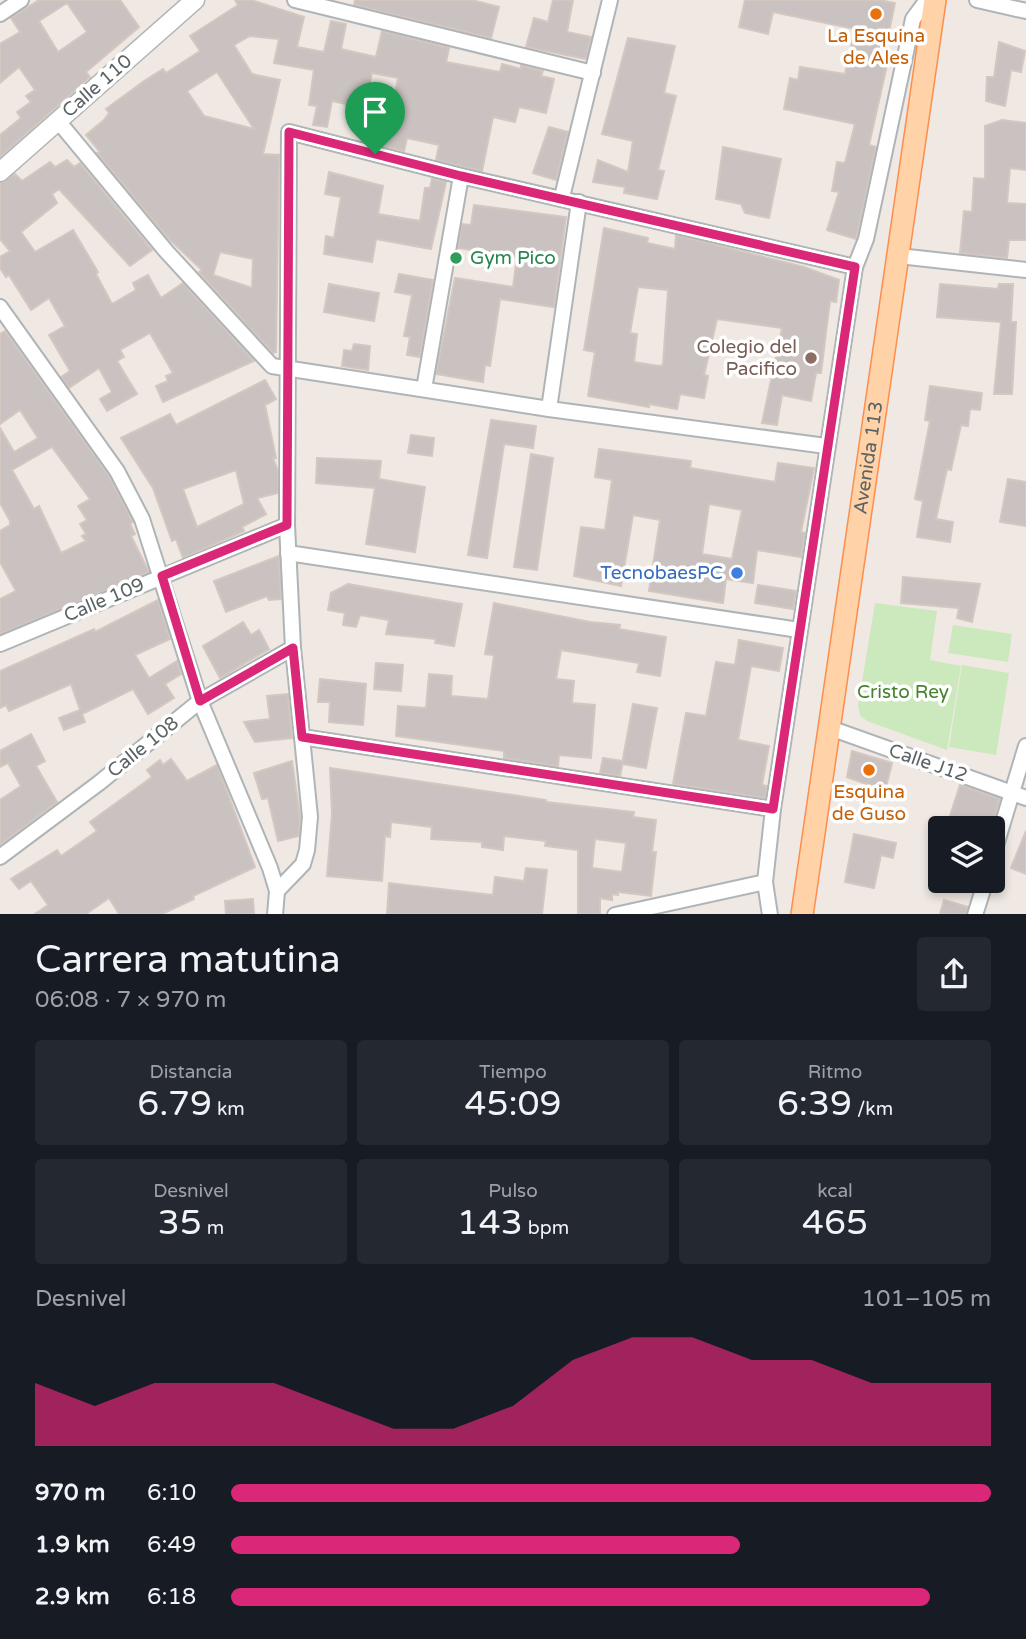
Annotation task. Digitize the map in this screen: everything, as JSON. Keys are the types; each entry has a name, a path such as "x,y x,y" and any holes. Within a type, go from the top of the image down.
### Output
{"main road":[{"name":"Avenida 113","path":"802,914 935,0"}],"street":[{"path":"0,14 21,0"},
{"name":"Calle 110","path":"0,172 195,0"},
{"path":"295,0 593,73"},
{"path":"562,197 610,0"},
{"path":"770,914 765,882 773,809 855,267 866,239 913,19 927,0"},
{"path":"977,0 1026,11"},
{"path":"58,121 166,251 272,366 549,409 826,446"},
{"path":"277,891 303,864 310,817 293,648 287,525 289,132 461,176 562,197 855,267"},
{"path":"424,389 461,176"},
{"path":"549,409 579,202"},
{"path":"899,256 1026,270"},
{"path":"0,307 117,471 142,519 200,701 270,868 277,891 275,914"},
{"name":"Calle 109","path":"0,644 287,525"},
{"path":"288,553 799,630"},
{"name":"Calle 108","path":"0,857 99,783 200,701 293,648"},
{"name":"Calle J12","path":"830,728 1019,795"},
{"path":"302,737 773,809"},
{"path":"1005,828 1019,795 1026,746"},
{"path":"620,914 765,882"},
{"path":"975,914 982,893"}],"green space":[{"name":"Cristo Rey","path":"875,603 937,611 930,660 961,666 947,750 867,721 860,715 858,706"},
{"path":"953,625 1012,634 1008,662 948,653"},
{"path":"962,665 1009,673 996,755 949,747"}],"building":[{"path":"39,0 120,0 139,27 86,72 90,77 0,157 0,135 21,118 17,112 31,102 26,96 35,90 19,67 0,83 0,44 20,32 11,18","holes":["67,3 87,32 58,52 39,21"]},
{"path":"235,0 251,0 304,17 297,47 324,52 331,21 346,24 341,49 376,57 382,31 449,48 446,62 500,72 502,64 521,69 521,65 543,71 541,76 554,79 546,113 519,107 515,122 493,117 482,171 436,160 439,145 407,138 404,151 380,145 384,113 391,115 398,78 372,73 364,108 332,101 327,127 313,125 317,106 309,105 314,70 274,63 279,39 250,36 234,45 252,74 280,80 263,154 279,155 276,352 273,353 199,272 202,270 168,238 97,153 100,152 86,135 104,120 109,113 106,109 144,81 163,69 166,73 200,51 190,36 238,5","holes":["217,72 254,129 204,116 187,91","220,252 253,259 252,288 213,275"]},
{"path":"355,0 472,0 499,7 491,38 354,5"},
{"path":"553,0 573,0 567,32 591,37 586,59 526,47 534,18 548,22"},
{"path":"745,0 879,0 895,3 885,51 890,52 869,145 876,147 856,239 827,230 839,192 832,191 837,162 845,163 855,124 784,109 790,78 798,80 800,67 845,74 855,29 773,12 768,34 739,27"},
{"path":"628,38 675,46 664,93 676,96 658,170 664,171 657,199 624,193 625,187 593,182 598,160 628,172 633,141 602,134"},
{"path":"999,42 1025,51 1021,72 1011,70 1005,106 986,101 987,77 994,77"},
{"path":"1002,120 1026,123 1026,170 1010,168 1007,203 1026,204 1026,240 1009,240 1007,258 960,253 964,211 972,212 974,178 985,179 985,126"},
{"path":"549,127 568,132 556,180 533,173"},
{"path":"723,147 781,159 769,218 745,213 741,204 716,199"},
{"path":"67,160 74,167 80,163 152,250 130,266 59,189 52,194 57,203 21,232 35,252 73,230 98,272 96,274 112,304 136,290 133,283 148,275 161,298 183,283 254,361 163,402 156,386 168,381 166,376 173,373 150,333 120,350 124,357 117,361 137,394 107,411 100,399 112,392 99,368 69,388 61,377 70,371 49,335 65,326 49,298 31,310 9,275 6,277 0,268 0,257 10,251 0,239 0,183 15,174 22,181 50,162 55,167"},
{"path":"329,172 383,186 378,214 420,221 425,188 430,188 432,179 446,182 431,249 376,239 372,262 324,254 326,236 334,238 341,197 325,194"},
{"path":"474,205 566,217 554,307 500,299 490,366 485,365 483,382 436,374 455,278 513,287 517,257 458,248 462,224 471,225"},
{"path":"604,228 648,238 647,243 675,249 676,235 804,267 839,280 836,302 830,301 821,373 816,373 811,401 782,395 777,425 762,423 782,328 717,319 704,375 708,376 704,398 680,394 677,409 588,396 595,352 584,350","holes":["638,287 668,290 663,365 634,362 637,334 630,333"]},
{"path":"399,274 433,280 420,357 407,355 410,337 404,336 412,295 395,292"},
{"path":"329,284 379,293 374,321 324,312"},
{"path":"940,284 998,289 999,284 1013,284 1011,322 1016,322 1012,394 994,394 1001,322 937,317"},
{"path":"5,331 109,476 133,522 130,524 135,534 131,536 149,572 0,634 0,599 16,591 0,562 0,531 10,525 10,521 0,503 0,428 14,452 38,438 20,410 0,424 0,334","holes":["52,447 90,499 78,506 87,520 80,524 86,534 82,536 86,541 61,553 39,506 34,509 12,470"]},
{"path":"354,344 370,346 368,370 342,366 344,350 352,351"},
{"path":"265,380 276,399 265,405 276,458 273,458 278,471 278,493 257,498 266,514 242,527 244,531 183,558 176,539 172,541 153,488 121,438 170,414 176,425","holes":["236,470 244,504 197,527 183,489"]},
{"path":"930,386 982,393 980,410 970,409 968,426 961,425 951,470 947,469 936,519 953,522 950,542 917,537 923,501 915,499 930,421 925,420"},
{"path":"491,420 536,426 533,448 504,444 487,558 468,555"},
{"path":"411,435 434,438 432,456 408,453"},
{"path":"599,449 691,461 690,468 775,482 778,463 814,468 801,532 805,533 801,557 757,550 753,583 726,579 723,603 649,591 660,520 633,515 621,586 574,576 581,527 605,530 612,480 595,477","holes":["709,504 742,510 732,559 702,554"]},
{"path":"531,454 553,458 537,570 514,567"},
{"path":"317,458 381,461 379,479 425,487 415,552 366,544 375,488 316,483"},
{"path":"1008,479 1026,482 1026,526 1000,522"},
{"path":"279,556 281,599 269,600 267,596 226,612 214,581"},
{"path":"903,577 980,584 972,622 957,618 959,608 901,603"},
{"path":"348,584 462,604 454,646 435,643 436,639 386,634 389,620 360,615 356,627 343,625 345,613 328,610 331,593"},
{"path":"758,585 796,591 793,609 755,603"},
{"path":"158,600 170,639 135,655 149,678 177,661 181,674 165,684 174,698 148,714 133,689 82,714 85,722 64,730 59,718 80,710 71,684 9,711 6,705 0,708 0,671 94,629 95,632"},
{"path":"494,603 590,622 620,625 619,629 666,637 660,676 637,672 639,663 561,650 556,679 574,681 572,703 595,705 591,758 559,755 558,766 555,766 504,758 504,751 396,736 398,706 426,708 429,674 452,676 451,696 488,699 494,655 485,654"},
{"path":"243,622 251,635 259,630 269,649 220,678 203,646"},
{"path":"739,640 783,648 779,671 751,666 738,740 769,746 762,785 767,786 765,798 673,784 686,713 706,716 716,662 735,665"},
{"path":"376,663 403,665 401,691 374,689"},
{"path":"320,679 366,684 363,725 329,722 330,702 318,702"},
{"path":"288,694 292,738 255,742 244,722 270,719 267,696"},
{"path":"633,704 657,708 646,768 622,764"},
{"path":"31,734 45,761 36,766 57,802 0,845 0,800 21,786 8,763 0,767 0,751"},
{"name":"Esquina de Guso","path":"852,751 892,763 885,791 847,777"},
{"path":"603,758 623,761 620,776 600,773"},
{"path":"171,759 187,781 217,765 255,867 162,914 119,914 109,898 86,914 35,914 48,905 31,881 19,889 11,879 57,850 61,856 97,831 90,822 152,777 147,770 160,760 163,765"},
{"path":"292,761 300,817 299,836 278,841 268,798 262,799 254,773"},
{"path":"330,768 546,802 634,812 633,817 656,820 652,852 656,852 651,896 618,892 618,895 612,894 612,900 600,898 600,914 578,914 578,850 545,846 546,841 504,836 503,850 482,847 482,842 431,839 432,827 391,822 390,837 385,836 382,881 327,876 332,814","holes":["595,839 626,843 622,872 592,868"]},
{"path":"960,785 1000,799 995,816 950,816"},
{"path":"1026,831 1026,874 1011,868"},
{"path":"854,834 896,843 893,858 881,855 874,888 845,882"},
{"path":"526,868 547,870 542,914 387,914 389,883 493,895 495,877 524,881"},
{"path":"253,899 254,914 226,914 225,901"},
{"path":"944,900 968,907 966,914 940,914"}],"place":[{"name":"La Esquina de Ales","path":"876,14"},
{"name":"Gym Pico","path":"456,258"},
{"name":"Colegio del Pacifico","path":"811,358"},
{"name":"TecnobaesPC","path":"737,573"},
{"name":"Esquina de Guso","path":"869,770"}],"route":[{"path":"289,132 375,154 855,267 773,809 302,737 293,648 200,701 162,576 287,525 289,132"}]}
